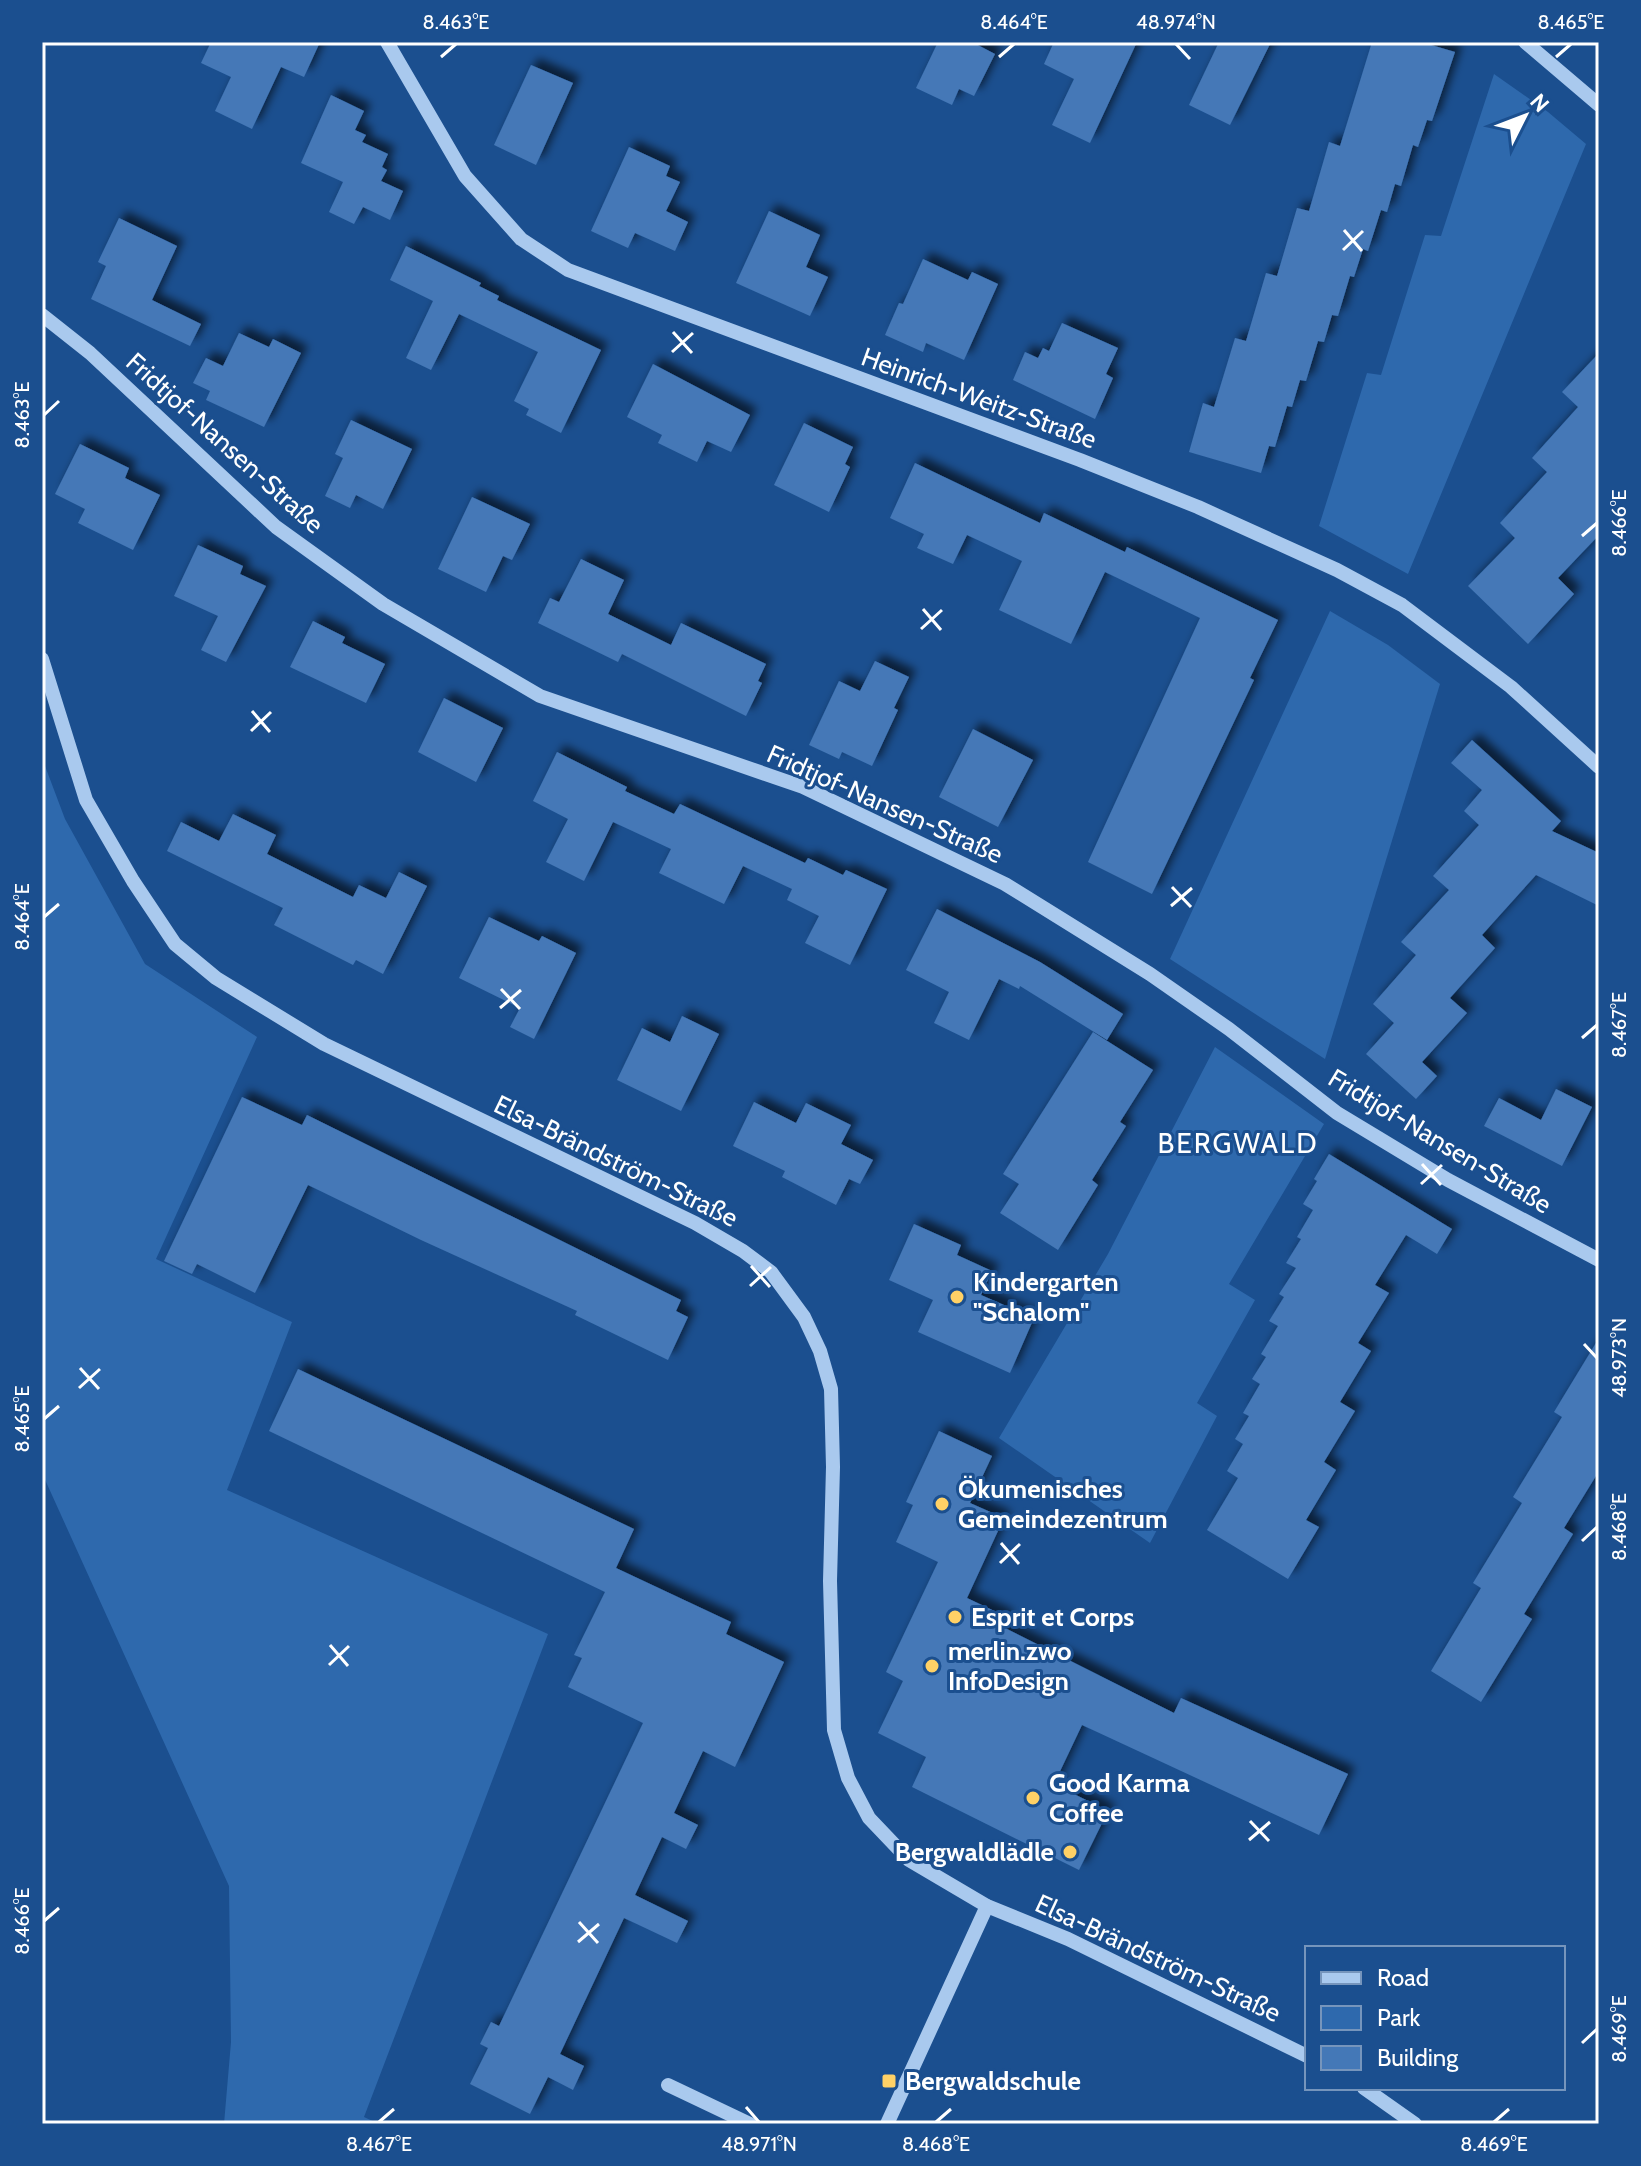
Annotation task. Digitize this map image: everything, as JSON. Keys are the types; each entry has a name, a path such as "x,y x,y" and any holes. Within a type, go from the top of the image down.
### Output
{"street":[{"name":"Heinrich-Weitz-Straße","path":"387,42 465,176 521,239 568,270 1080,460 1198,507 1337,570 1402,605 1511,687 1599,767"},
{"path":"1525,42 1599,105"},
{"name":"Fridtjof-Nansen-Straße","path":"42,315 90,353 276,527 383,604 540,696 803,787 1005,884 1150,974 1229,1029 1337,1113 1448,1180 1599,1260"},
{"name":"Elsa-Brändström-Straße","path":"42,659 86,800 133,881 175,944 216,978 324,1044 695,1223 743,1251 771,1272 804,1317 820,1351 831,1389 833,1467 830,1581 834,1730 848,1778 869,1818 909,1860 987,1906 1068,1939 1305,2055"},
{"path":"887,2124 987,1906"},
{"path":"668,2085 750,2124"},
{"path":"1367,2090 1415,2124"}],"green space":[{"path":"1494,74 1548,112 1586,144 1408,574 1319,526 1367,373 1381,375 1425,235 1441,236"},
{"path":"1330,611 1388,645 1440,684 1325,1059 1170,959"},
{"path":"42,758 65,819 145,964 257,1037 156,1259 292,1322 227,1490 548,1634 364,2117 379,2124 224,2124 231,2042 229,1886 42,1473"},
{"path":"1215,1047 1324,1124 1229,1284 1255,1300 1197,1403 1217,1416 1150,1543 999,1438 1108,1254"}],"building":[{"path":"211,42 320,42 304,77 281,67 252,129 215,111 231,77 201,63"},
{"path":"938,42 972,42 995,54 974,96 959,89 952,105 916,88"},
{"path":"1054,42 1137,42 1090,143 1052,125 1074,79 1044,64"},
{"path":"1219,42 1271,42 1230,125 1189,105"},
{"path":"1372,42 1421,42 1455,52 1432,121 1427,120 1418,147 1413,145 1401,186 1395,184 1387,212 1381,210 1368,251 1363,249 1354,277 1350,276 1338,316 1332,315 1324,342 1318,341 1306,381 1300,380 1292,407 1287,406 1275,447 1269,446 1261,473 1189,452 1203,403 1214,407 1235,338 1246,341 1266,273 1277,276 1297,208 1309,211 1329,142 1340,146"},
{"path":"531,65 573,83 536,165 494,145"},
{"path":"331,95 364,111 355,130 366,135 362,142 388,154 382,167 387,170 381,181 403,191 390,220 363,207 354,224 329,212 343,182 301,163"},
{"path":"629,147 670,166 666,176 680,182 666,211 688,222 675,251 635,233 628,248 591,231"},
{"path":"769,211 820,235 806,267 828,277 810,316 736,283"},
{"path":"119,218 177,246 152,300 201,324 190,346 91,299 106,266 98,262"},
{"path":"406,246 481,283 479,286 499,296 497,300 601,350 561,433 526,415 529,409 514,401 538,352 459,314 431,370 406,358 433,301 390,280"},
{"path":"923,259 968,280 972,272 998,284 964,360 926,343 923,352 885,335"},
{"path":"1062,323 1118,348 1106,374 1113,378 1095,419 1013,380 1025,352 1038,358 1043,348 1049,351"},
{"path":"239,333 269,347 273,339 301,353 264,427 206,400 210,391 193,383 206,358 223,366"},
{"path":"1599,353 1599,535 1558,578 1574,594 1528,644 1468,586 1515,538 1500,523 1547,472 1532,458 1578,407 1562,392"},
{"path":"653,364 750,415 731,452 707,441 697,462 658,443 662,435 627,417"},
{"path":"351,420 412,449 383,509 356,495 350,508 325,496 343,458 335,454"},
{"path":"804,423 853,447 845,464 850,467 829,512 774,485"},
{"path":"80,444 129,468 125,478 160,495 133,550 78,523 85,509 55,494"},
{"path":"915,463 1040,523 1044,513 1125,552 1127,547 1278,620 1250,678 1254,680 1152,894 1088,862 1200,618 1105,572 1071,644 999,610 1022,561 967,535 953,564 917,548 924,534 890,518"},
{"path":"472,497 530,524 512,560 503,556 486,592 438,569"},
{"path":"198,545 243,566 240,574 266,586 226,662 201,650 218,616 174,596"},
{"path":"581,559 624,580 608,614 671,645 681,623 766,664 758,681 762,683 746,716 622,654 618,662 538,623 550,598 559,602"},
{"path":"313,621 345,637 342,643 385,664 366,703 290,667"},
{"path":"875,661 909,677 894,708 898,710 872,766 842,752 839,759 809,745 839,681 860,691"},
{"path":"444,698 503,728 476,782 418,752"},
{"path":"973,729 1033,760 998,827 939,797"},
{"path":"1472,740 1561,821 1552,831 1599,853 1599,906 1536,875 1482,935 1495,948 1450,998 1467,1013 1422,1062 1437,1076 1416,1099 1366,1054 1394,1023 1373,1004 1416,955 1401,942 1449,890 1433,876 1479,825 1464,811 1482,790 1451,763"},
{"path":"557,752 627,787 625,791 674,814 680,804 805,863 808,858 843,875 846,870 887,889 850,965 805,943 819,916 787,900 792,889 743,866 724,904 659,873 671,849 613,822 584,881 546,862 568,819 533,801"},
{"path":"233,814 276,835 267,854 353,897 359,885 386,898 399,872 427,886 383,974 356,960 353,965 274,925 283,908 167,851 181,822 219,841"},
{"path":"937,909 1040,962 1123,1014 1107,1040 1020,986 1019,989 999,979 969,1040 934,1023 949,992 906,970"},
{"path":"489,917 539,941 542,936 576,953 534,1039 510,1027 520,1008 459,978"},
{"path":"682,1016 719,1034 681,1111 617,1080 642,1028 670,1042"},
{"path":"1093,1032 1153,1070 1120,1122 1126,1126 1092,1180 1098,1185 1058,1250 1000,1213 1019,1184 1003,1174"},
{"path":"1556,1089 1592,1107 1562,1166 1484,1126 1499,1098 1541,1120"},
{"path":"242,1097 302,1125 307,1115 681,1300 676,1311 688,1317 668,1360 575,1315 577,1311 308,1185 255,1293 197,1264 192,1274 164,1261"},
{"path":"754,1102 796,1123 806,1103 851,1125 841,1144 873,1160 860,1184 849,1179 836,1205 782,1177 785,1171 733,1146"},
{"path":"1329,1154 1452,1229 1437,1254 1406,1235 1375,1285 1389,1293 1358,1343 1371,1351 1340,1402 1355,1411 1324,1462 1336,1470 1306,1520 1319,1527 1288,1579 1207,1530 1238,1478 1227,1471 1243,1444 1235,1439 1249,1416 1243,1413 1260,1384 1252,1379 1266,1357 1261,1354 1278,1326 1269,1321 1284,1297 1279,1294 1296,1268 1286,1263 1301,1239 1297,1237 1313,1210 1303,1204"},
{"name":"Kindergarten \"Schalom\"","path":"914,1224 961,1245 957,1255 992,1271 981,1295 1034,1318 1010,1373 918,1332 933,1300 889,1280"},
{"path":"1599,1338 1599,1471 1564,1528 1573,1534 1524,1614 1532,1619 1481,1702 1431,1671 1481,1588 1473,1583 1522,1503 1513,1497 1562,1417 1554,1412"},
{"path":"298,1369 634,1529 616,1568 731,1622 726,1634 784,1662 735,1767 703,1751 674,1813 698,1825 686,1849 662,1837 635,1895 688,1921 677,1943 624,1918 560,2054 584,2066 573,2090 548,2077 530,2114 470,2084 488,2048 480,2044 491,2022 499,2026 643,1723 568,1687 582,1658 574,1655 605,1592 269,1431"},
{"path":"939,1431 992,1456 970,1503 1004,1518 967,1598 1007,1617 1003,1627 1174,1713 1181,1698 1348,1774 1319,1835 1082,1725 1054,1784 1108,1811 1079,1870 912,1787 926,1757 878,1733 903,1681 886,1672 938,1562 896,1542 913,1505 906,1502"}],"place":[{"name":"Kindergarten \"Schalom\"","path":"957,1297"},
{"name":"Ökumenisches Gemeindezentrum","path":"942,1504"},
{"name":"Esprit et Corps","path":"955,1617"},
{"name":"merlin.zwo InfoDesign","path":"932,1666"},
{"name":"Good Karma Coffee","path":"1033,1798"},
{"name":"Bergwaldlädle","path":"1070,1852"},
{"name":"Bergwaldschule","path":"889,2081"}],"district":[{"name":"BERGWALD","path":"1238,1143"}]}
